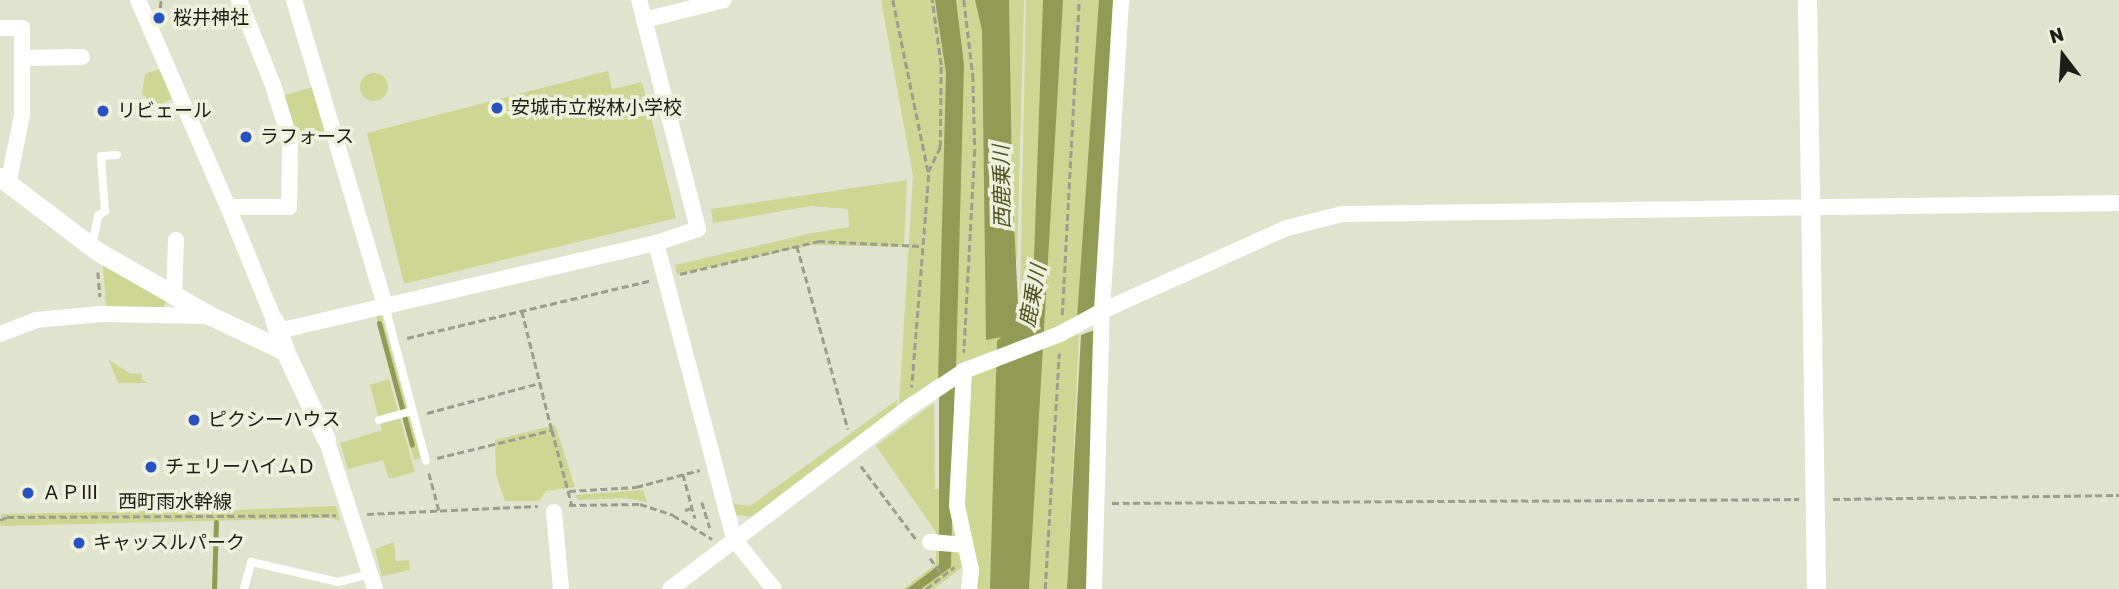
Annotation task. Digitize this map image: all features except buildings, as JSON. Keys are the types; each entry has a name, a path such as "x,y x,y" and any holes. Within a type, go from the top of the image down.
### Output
{"street":[{"path":"138,0 228,207 285,351 326,439 372,581"},
{"path":"228,207 289,207 290,140 273,85 239,0"},
{"path":"294,0 385,306"},
{"path":"276,326 385,306 656,243 698,229 639,0"},
{"path":"644,20 724,0"},
{"path":"1094,589 1099,503 1102,312 1121,0"},
{"path":"1807,0 1815,589"},
{"path":"0,28 22,28 22,115 4,181 94,249 211,316 285,351"},
{"path":"22,58 82,57"},
{"path":"678,586 734,539 910,407 958,375 1061,333 1287,228 1342,214 2119,202"},
{"path":"174,295 176,240"},
{"path":"656,243 734,539 774,589"},
{"path":"0,334 36,320 101,314 211,316"},
{"path":"958,375 957,506 942,546 969,589"},
{"path":"554,512 561,589"}],"lane":[{"path":"94,249 98,216 105,211 101,156 117,155"},
{"path":"385,306 426,461"},
{"path":"379,420 413,414"},
{"path":"244,589 251,562 338,582 372,581"}],"path":[{"path":"893,0 928,172 910,407"},
{"path":"928,172 940,148 941,65 932,0"},
{"path":"958,375 975,149 973,75 964,0"},
{"path":"1045,589 1079,0"},
{"path":"672,275 818,241 921,246"},
{"path":"797,246 848,429"},
{"path":"94,249 101,314"},
{"path":"394,342 659,278"},
{"path":"521,310 572,505"},
{"path":"413,414 540,383"},
{"path":"439,511 426,461 552,430"},
{"path":"855,457 942,546 943,575"},
{"path":"569,491 636,487 713,466"},
{"path":"683,474 695,518"},
{"path":"1099,503 2119,495"},
{"path":"685,510 713,498"},
{"path":"702,502 710,528"},
{"name":"西町雨水幹線","path":"0,520 7,517 351,515"},
{"path":"942,546 934,563 943,575"},
{"path":"926,589 943,575"}],"shaded area":[{"path":"881,0 1024,0 1017,257 1001,348 960,363 899,404 913,176"},
{"path":"1026,0 1117,0 1100,309 1064,322 1046,333 1020,303"},
{"path":"160,69 172,99 155,106 142,94 145,74"},
{"path":"608,71 612,89 642,82 676,218 404,284 367,133"},
{"path":"374,73 384,77 388,87 384,97 374,101 364,97 360,87 364,77"},
{"path":"313,87 329,137 294,144 282,96"},
{"path":"907,180 904,247 812,245 677,275 675,265 849,227 848,209 811,206 713,223 711,209"},
{"path":"103,265 167,301 163,308 106,307"},
{"path":"381,314 421,458 414,460 376,316"},
{"path":"1079,334 1067,589 974,589 963,513 971,376"},
{"path":"109,360 131,374 142,373 142,379 148,383 118,383"},
{"path":"389,379 415,472 389,479 383,460 348,469 340,443 382,430 370,385"},
{"path":"897,400 897,406 753,517 732,514 727,492 735,504 750,506"},
{"path":"934,403 935,489 953,490 964,566 934,589 903,589 936,564 936,532 876,446"},
{"path":"555,425 575,487 546,491 539,501 505,501 496,474 495,440"},
{"path":"643,490 647,502 623,498 578,500 575,495"},
{"path":"159,497 189,512 336,506 340,521 330,518 0,526 1,514 157,511"},
{"path":"394,542 396,561 409,560 410,570 382,576 375,549"}],"water":[{"path":"935,0 956,0 964,65 956,369 938,380 946,73"},
{"path":"975,0 1009,0 1012,179 1018,305 1021,313 1034,259 1043,0 1063,0 1029,589 990,589 997,341 1001,337 986,340 982,30"},
{"path":"1099,0 1114,0 1096,311 1077,319"},
{"path":"1097,329 1090,589 1067,589 1081,335"},
{"path":"955,383 951,567 921,589 907,589 939,565 939,394"}],"waterway":[{"path":"379,323 412,445"},
{"path":"214,589 216,522"}],"place":[{"name":"桜井神社","path":"159,18"},
{"name":"安城市立桜林小学校","path":"497,108"},
{"name":"リビェール","path":"103,111"},
{"name":"ラフォース","path":"246,137"},
{"name":"ピクシーハウス","path":"194,420"},
{"name":"チェリーハイムＤ","path":"151,467"},
{"name":"ＡＰⅢ","path":"28,493"},
{"name":"キャッスルパーク","path":"79,543"}],"water label":[{"name":"西鹿乗川","path":"1002,187"},
{"name":"鹿乗川","path":"1033,296"}]}
